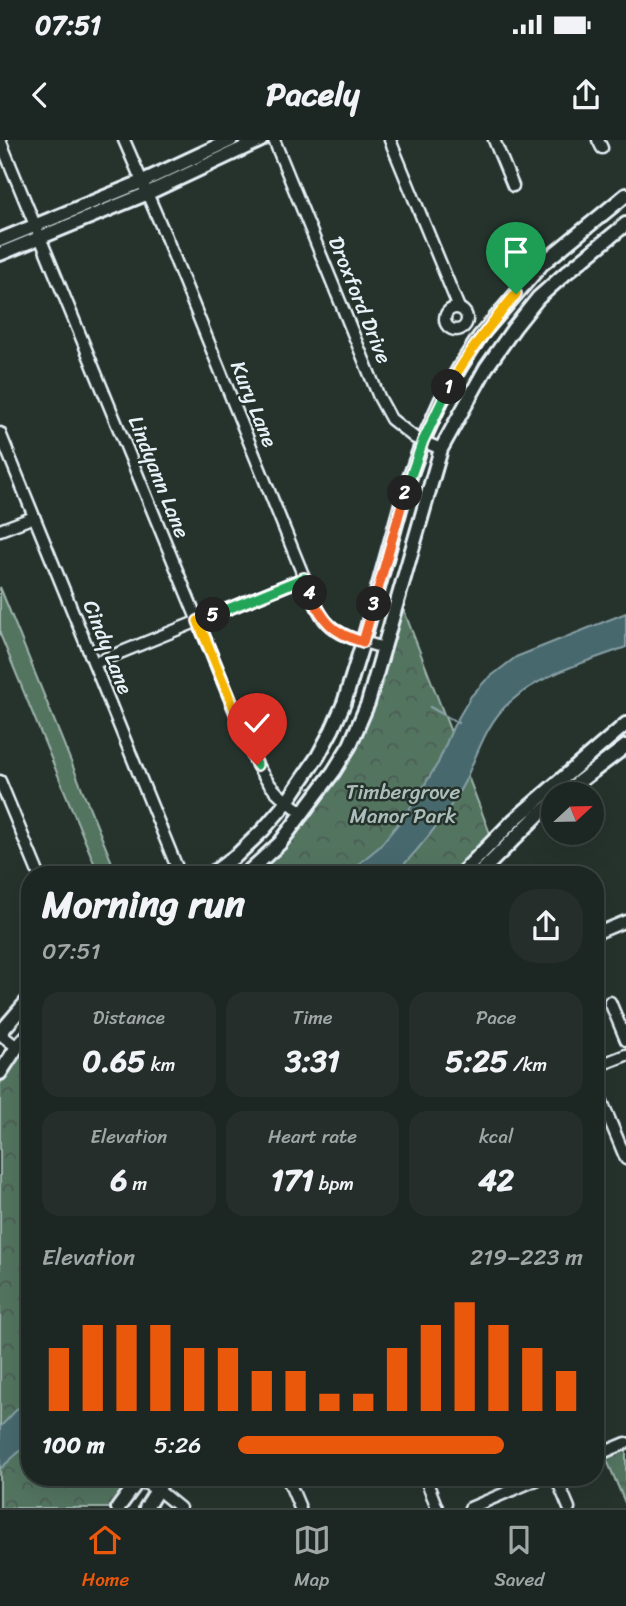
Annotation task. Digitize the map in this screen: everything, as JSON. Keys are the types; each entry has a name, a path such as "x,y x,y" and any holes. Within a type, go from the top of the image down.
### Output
{"main road":[{"path":"0,254 41,238 143,188 230,140"},
{"path":"0,240 35,225 143,188 261,140"},
{"path":"222,866 263,830 287,802 332,730 344,704 363,642 406,488 423,441 460,367 480,336 542,264 624,202"},
{"path":"255,866 280,844 350,745 368,703 441,449 486,368 538,298 626,224"},
{"path":"500,313 514,328"},
{"path":"568,782 626,724"},
{"path":"573,782 626,746"},
{"path":"469,866 514,820 541,803"},
{"path":"487,866 541,813"},
{"path":"0,1034 21,1009"},
{"path":"0,1073 21,1043"},
{"path":"118,1508 134,1486"},
{"path":"146,1508 160,1486"}],"street":[{"name":"Lindyann Lane","path":"0,140 257,765 274,791 303,813"},
{"name":"Kury Lane","path":"124,140 304,578 325,622 340,633 384,648"},
{"name":"Droxford Drive","path":"274,140 379,397 391,419 415,438 441,449"},
{"path":"390,140 459,308"},
{"path":"494,140 513,186"},
{"name":"Cindy Lane","path":"0,433 176,866"},
{"path":"0,530 34,517"},
{"path":"94,663 304,578"},
{"path":"0,780 35,866"},
{"path":"604,931 625,923"},
{"path":"610,1002 626,1040"},
{"path":"0,1034 17,1047"},
{"path":"604,1064 626,1055"},
{"path":"604,1106 626,1159"},
{"path":"604,1452 626,1443"},
{"path":"152,1486 180,1508"},
{"path":"291,1486 300,1508"},
{"path":"428,1486 437,1508"},
{"path":"470,1508 522,1486"},
{"path":"560,1486 569,1508"}],"green space":[{"path":"0,587 113,866 95,866 0,634"},
{"name":"Timbergrove Manor Park","path":"403,608 491,836 463,866 266,866 313,814 343,767 368,717"},
{"path":"21,1055 21,1486 130,1486 114,1508 0,1508 0,1084"},
{"path":"626,1450 626,1505 606,1458"}],"water":[{"path":"626,613 626,647 536,683 502,710 489,729 450,806 424,842 402,866 356,866 379,847 407,813 438,763 453,727 471,696 486,680 516,657"},
{"path":"21,1405 21,1450 0,1469 0,1427"}],"waterway":[{"path":"430,707 458,723"}],"route":[{"path":"257,765 198,621 304,578 325,622 340,633 363,642 406,488 423,441 460,367 480,336 516,294"}]}
